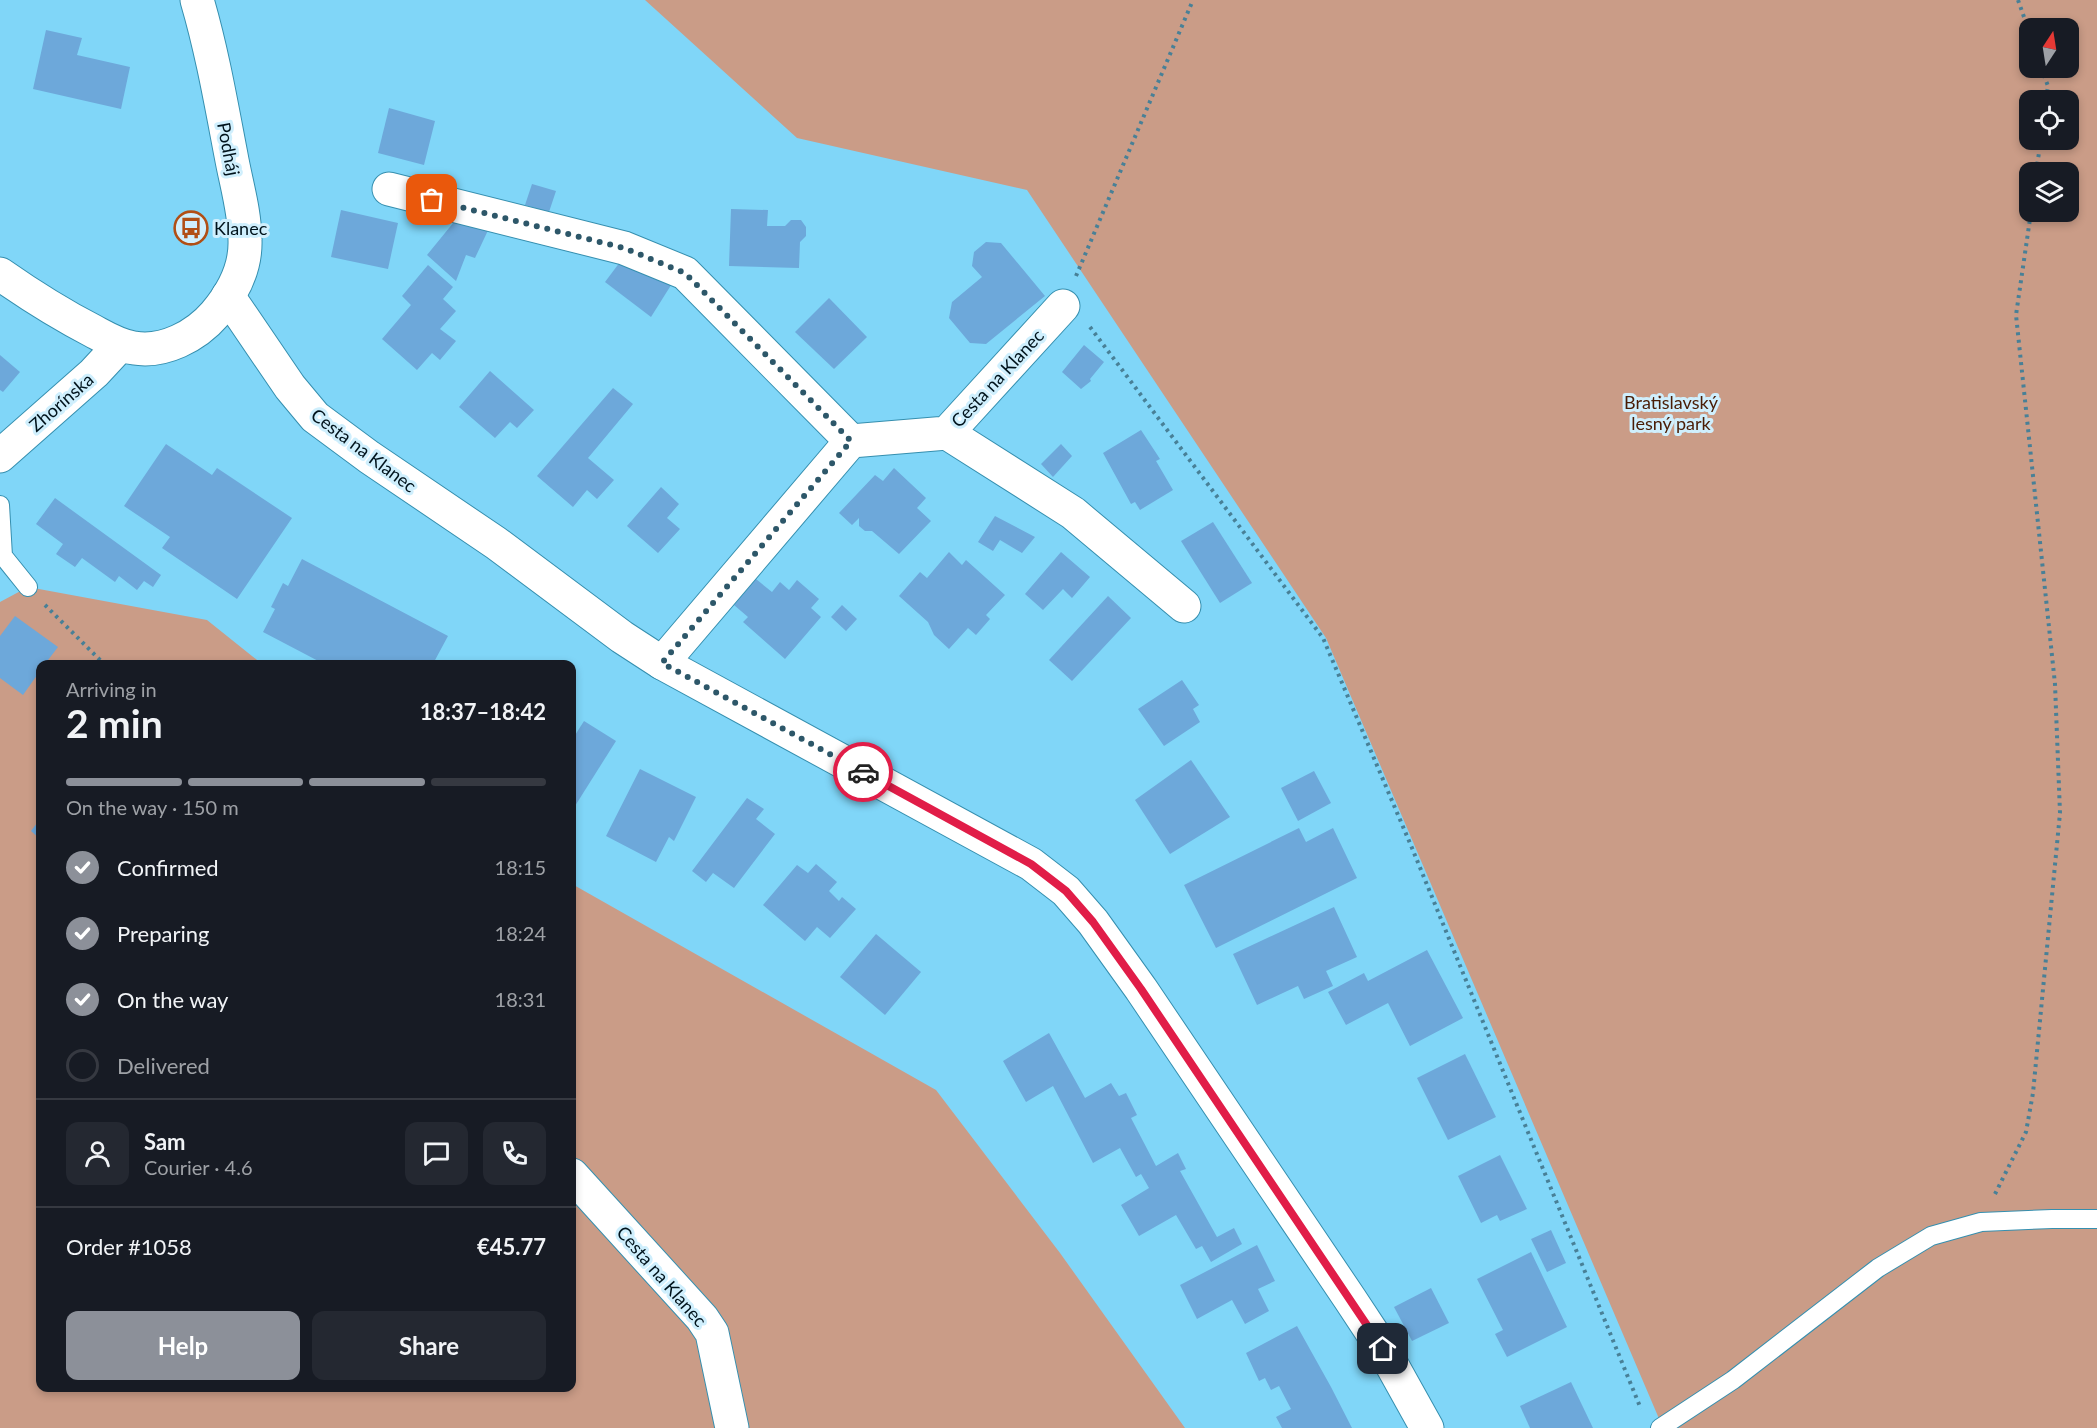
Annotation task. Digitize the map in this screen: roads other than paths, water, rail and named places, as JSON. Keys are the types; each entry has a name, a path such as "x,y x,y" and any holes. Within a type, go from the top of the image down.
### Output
{"street":[{"name":"Podháj","path":"197,0 212,55 242,212 245,241 238,275 228,296"},
{"path":"389,189 624,248 685,273 851,441 662,663"},
{"path":"0,274 37,299 120,345 137,349 159,348 177,343 212,318 228,296"},
{"name":"Cesta na Klanec","path":"228,296 290,387 315,417 369,457 496,543 622,637 662,663 1031,864 1066,891 1093,922 1141,989 1344,1290 1383,1349 1427,1428"},
{"name":"Cesta na Klanec","path":"851,441 946,433 1064,306"},
{"name":"Zhorínska","path":"0,456 94,373 120,345"},
{"path":"946,433 1073,513 1184,606"},
{"name":"Cesta na Klanec","path":"576,1179 702,1318 711,1333 732,1428"}],"lane":[{"path":"0,505 3,556 28,587"},
{"path":"1660,1428 1732,1380 1878,1268 1931,1236 1981,1222 2097,1219"}],"place":[{"name":"Klanec","path":"191,228"}],"park label":[{"name":"Bratislavský lesný park","path":"1671,412"}]}
